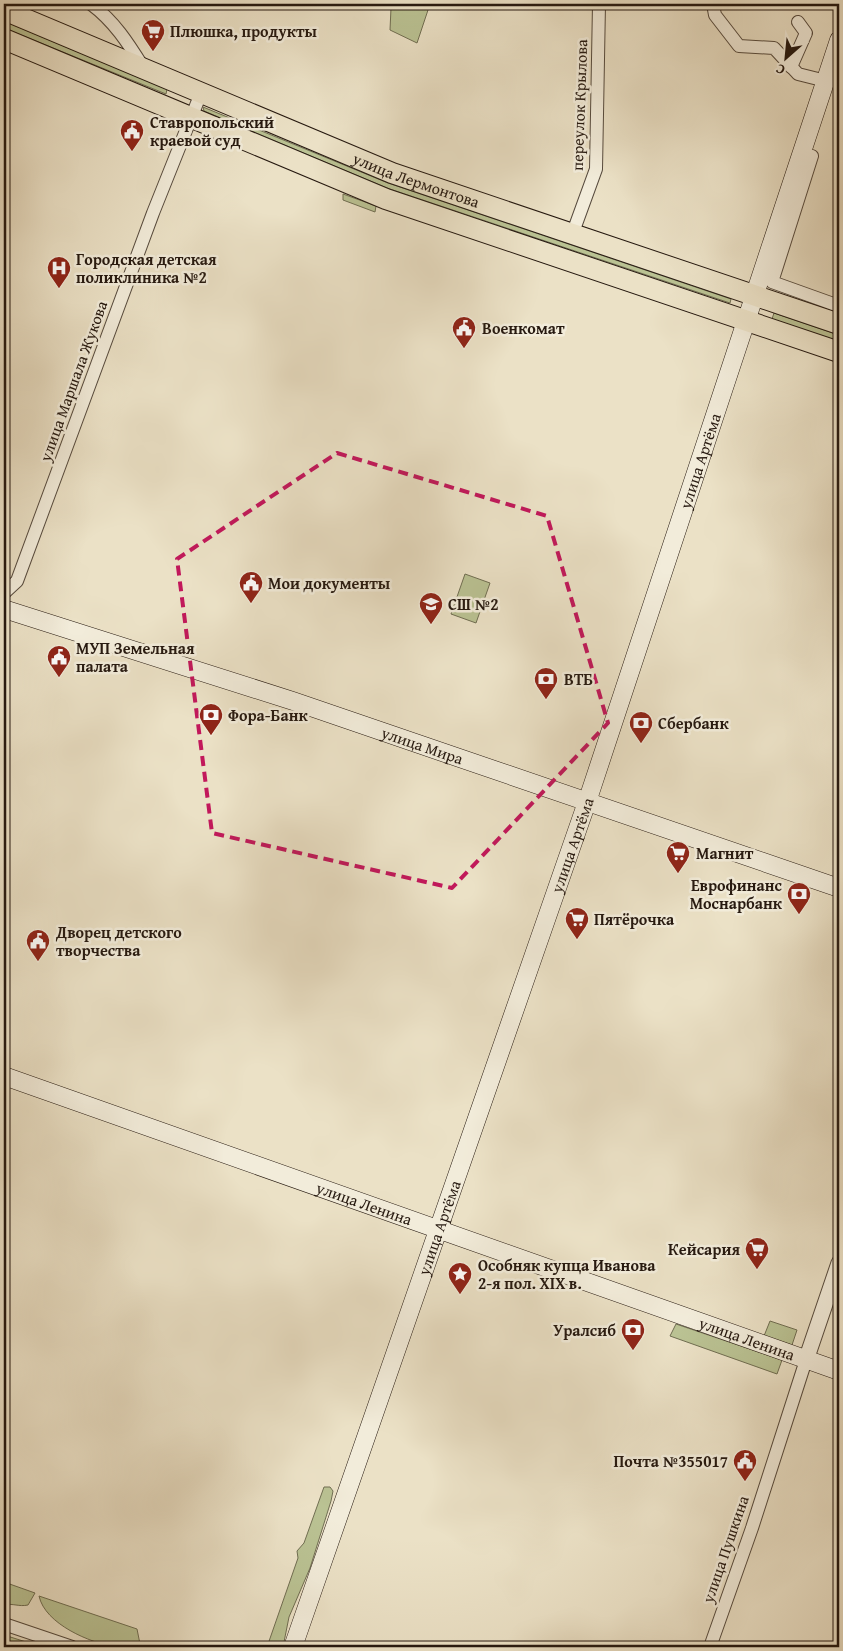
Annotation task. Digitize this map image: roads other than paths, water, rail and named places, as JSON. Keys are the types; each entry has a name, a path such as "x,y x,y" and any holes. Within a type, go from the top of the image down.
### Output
{"main road":[{"name":"улица Лермонтова","path":"4,10 392,173 839,324"},
{"name":"улица Лермонтова","path":"4,39 386,198 839,352"},
{"name":"улица Артёма","path":"293,1647 587,802 839,40"},
{"name":"улица Мира","path":"4,609 293,701 839,888"},
{"name":"улица Ленина","path":"4,1076 141,1122 438,1231 839,1371"}],"street":[{"path":"91,4 106,15 119,29 145,70"},
{"name":"переулок Крылова","path":"572,235 596,169 599,4"},
{"path":"714,4 715,15 739,46 774,48 798,74 826,81"},
{"path":"791,66 806,33 798,22"},
{"name":"улица Маршала Жукова","path":"4,593 17,581 147,227 201,93"},
{"path":"802,154 812,156 772,282 839,306"},
{"name":"улица Пушкина","path":"710,1647 752,1528 839,1263"},
{"path":"4,1624 72,1647"}],"place":[{"name":"Плюшка, продукты","path":"153,52"},
{"name":"Ставропольский краевой суд","path":"132,152"},
{"name":"Городская детская поликлиника №2","path":"59,289"},
{"name":"Военкомат","path":"464,349"},
{"name":"Мои документы","path":"251,604"},
{"name":"СШ №2","path":"431,625"},
{"name":"МУП Земельная палата","path":"59,678"},
{"name":"ВТБ","path":"546,700"},
{"name":"Фора-Банк","path":"211,736"},
{"name":"Сбербанк","path":"641,744"},
{"name":"Магнит","path":"678,874"},
{"name":"Еврофинанс Моснарбанк","path":"799,915"},
{"name":"Пятёрочка","path":"577,940"},
{"name":"Дворец детского творчества","path":"38,962"},
{"name":"Кейсария","path":"757,1270"},
{"name":"Особняк купца Иванова 2-я пол. XIX в.","path":"460,1295"},
{"name":"Уралсиб","path":"633,1351"},
{"name":"Почта №355017","path":"745,1482"}]}
